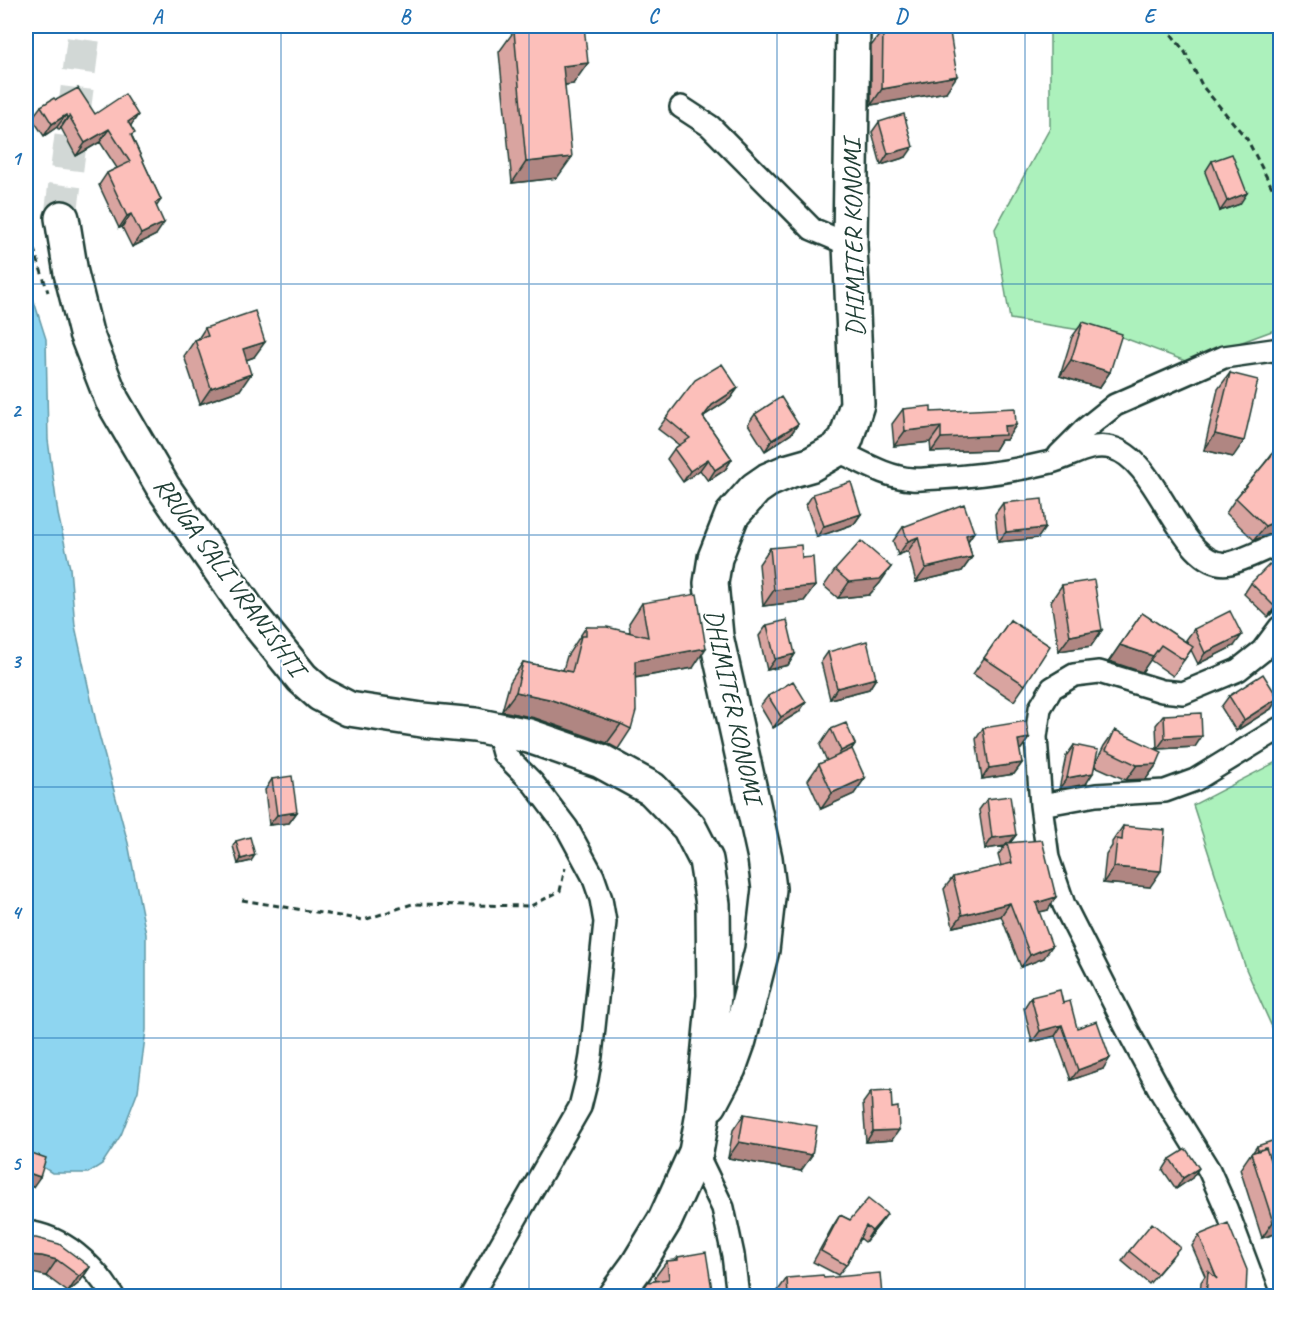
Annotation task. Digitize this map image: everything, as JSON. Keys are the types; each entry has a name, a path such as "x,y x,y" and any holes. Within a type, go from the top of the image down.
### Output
{"main road":[{"name":"DHIMITER KONOMI","path":"702,1119 729,1068 739,1040 762,950 769,889 765,858 716,636 711,583 715,558 732,515 755,489 768,480 810,465 836,450 846,439 857,404 850,245 853,26"},
{"name":"RRUGA SALI VRANISHTI","path":"62,218 71,273 86,333 112,400 163,487 252,616 302,678 320,694 349,709 502,730 529,736 601,761 652,789 689,827 706,860 713,904 714,996 702,1119 696,1152 665,1220 637,1266 615,1296"}],"street":[{"path":"681,107 710,126 812,229 850,245"},
{"path":"1053,462 1085,429 1115,405 1224,357 1281,350"},
{"path":"836,450 886,473 911,479 975,476 1053,462 1086,448 1112,448 1132,460 1148,477 1194,549 1210,561 1228,563 1281,543"},
{"path":"1259,1296 1209,1170 1162,1094 1064,905 1048,858 1036,737 1040,708 1052,688 1074,675 1099,672 1162,691 1183,693 1238,670 1262,651 1281,627"},
{"path":"1041,805 1096,795 1165,791 1195,780 1281,728"},
{"path":"471,1296 580,1107 587,1079 605,922 593,876 567,828 533,783 503,753 500,742 502,730"},
{"path":"696,1152 723,1208 738,1296"},
{"path":"26,1232 48,1236 72,1251 93,1269 113,1296"}],"path":[{"path":"1165,26 1185,52 1203,87 1247,139 1281,203"},
{"path":"242,900 364,920 412,904 531,906 560,891 565,869 567,828"}],"green space":[{"path":"1050,26 1268,26 1280,38 1280,328 1188,362 1119,336 1010,319 995,229 1050,128"},
{"path":"1280,760 1280,1045 1246,969 1193,805"}],"water":[{"path":"26,276 46,339 48,440 58,514 70,568 75,626 98,731 128,843 146,934 146,1030 138,1091 121,1135 102,1164 88,1173 52,1173 26,1156"}],"building":[{"path":"584,26 588,63 563,66 572,157 526,162 514,31"},
{"path":"909,26 949,26 957,76 882,89 883,30"},
{"path":"78,88 95,114 125,94 138,115 128,122 135,133 131,135 161,200 155,203 164,223 141,234 131,214 127,216 107,173 130,162 109,129 85,143 69,116 67,118 66,115 52,124 41,106"},
{"path":"904,114 913,147 888,154 879,122"},
{"path":"1232,154 1247,193 1227,201 1212,161"},
{"path":"255,311 265,342 243,349 251,374 211,388 195,340 208,336 205,328"},
{"path":"1083,322 1122,334 1110,372 1071,360"},
{"path":"722,364 738,388 712,405 703,417 732,459 715,470 708,459 690,471 674,449 690,438 666,418 695,380"},
{"path":"1230,373 1258,380 1244,441 1215,434"},
{"path":"781,397 798,424 772,440 755,414"},
{"path":"931,406 931,412 1015,408 1016,425 1004,426 1005,435 941,438 941,427 905,431 903,409"},
{"path":"1281,442 1281,519 1265,526 1236,498"},
{"path":"851,482 861,514 824,526 813,494"},
{"path":"1042,499 1045,528 1006,532 1003,503"},
{"path":"964,504 974,532 966,535 972,557 926,568 918,537 908,541 903,527"},
{"path":"861,541 891,567 880,579 849,582 835,570"},
{"path":"801,545 802,558 813,557 815,586 774,590 770,548"},
{"path":"1273,561 1281,569 1281,601 1275,607 1251,583"},
{"path":"1094,580 1102,630 1070,636 1062,585"},
{"path":"697,594 706,648 635,661 636,711 631,729 549,699 516,692 523,662 572,672 581,636 586,636 586,627 607,627 648,637 642,603"},
{"path":"1230,611 1242,635 1205,653 1194,629"},
{"path":"1142,613 1193,647 1184,660 1161,645 1153,656 1120,645"},
{"path":"787,620 795,654 775,659 767,625"},
{"path":"1010,620 1050,646 1025,685 984,658"},
{"path":"867,641 876,678 837,688 828,652"},
{"path":"1263,674 1278,698 1244,720 1229,696"},
{"path":"793,681 806,702 781,717 768,696"},
{"path":"1201,713 1202,736 1165,738 1164,715"},
{"path":"1026,721 1029,738 1018,740 1022,763 989,768 983,728"},
{"path":"846,723 855,744 841,751 831,729"},
{"path":"1115,730 1162,752 1157,764 1137,765 1106,750"},
{"path":"1074,745 1098,750 1093,773 1067,778"},
{"path":"852,749 865,778 832,793 819,764"},
{"path":"292,776 297,812 277,815 272,779"},
{"path":"1010,796 1016,835 992,838 987,799"},
{"path":"1123,826 1165,830 1161,871 1114,867 1117,839 1122,840"},
{"path":"250,837 255,855 241,859 236,841"},
{"path":"1042,840 1056,897 1036,903 1052,946 1030,955 1010,903 962,915 953,877 1012,863 1007,843"},
{"path":"1060,990 1063,1003 1070,1001 1077,1028 1097,1021 1110,1058 1078,1070 1062,1025 1040,1031 1031,997"},
{"path":"891,1091 892,1108 898,1107 899,1130 873,1131 871,1092"},
{"path":"744,1114 817,1126 812,1155 739,1142"},
{"path":"1275,1140 1280,1153 1269,1157 1266,1148 1258,1151 1257,1146"},
{"path":"1266,1148 1276,1178 1281,1176 1281,1220 1273,1222 1251,1153"},
{"path":"1186,1149 1199,1168 1183,1178 1170,1159"},
{"path":"26,1151 46,1158 40,1177 26,1172"},
{"path":"868,1199 887,1214 872,1231 866,1226 846,1265 821,1251 840,1215 850,1220"},
{"path":"1152,1223 1180,1247 1157,1274 1129,1251"},
{"path":"1228,1223 1247,1270 1246,1293 1228,1292 1228,1296 1206,1296 1208,1271 1217,1279 1199,1235"},
{"path":"26,1238 59,1244 90,1267 79,1276 57,1260 42,1256 26,1256"},
{"path":"706,1252 713,1296 645,1296 644,1288 648,1282 669,1279 667,1261"},
{"path":"880,1273 882,1296 788,1296 787,1278 823,1275 824,1278"}],"tunnel":[{"path":"62,218 85,26"}]}
